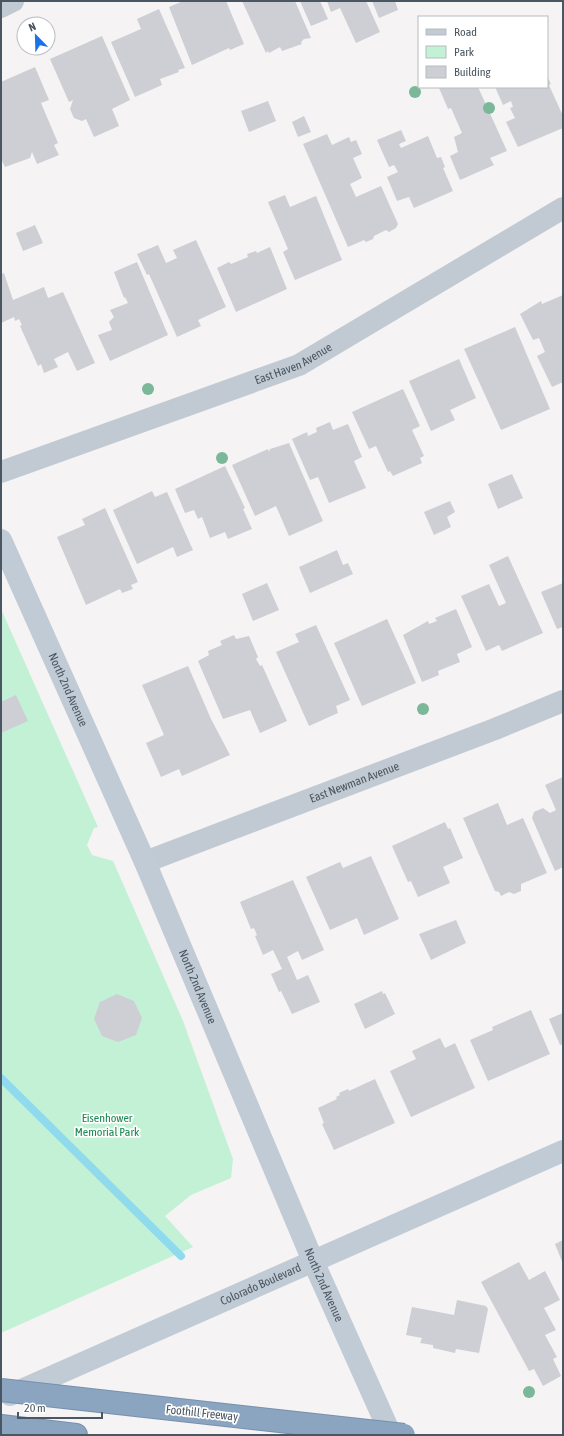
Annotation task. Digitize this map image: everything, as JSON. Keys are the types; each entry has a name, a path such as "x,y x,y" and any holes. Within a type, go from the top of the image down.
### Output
{"highway":[{"name":"Foothill Freeway","path":"1,1390 404,1435"},
{"path":"1,1426 76,1435"}],"street":[{"path":"1,7 13,1"},
{"name":"East Haven Avenue","path":"1,472 299,366 563,208"},
{"name":"North 2nd Avenue","path":"1,540 144,862 313,1261 391,1435"},
{"name":"East Newman Avenue","path":"144,862 495,729 563,701"},
{"name":"Colorado Boulevard","path":"1,1398 563,1150"}],"green space":[{"name":"Eisenhower Memorial Park","path":"1,609 98,827 94,828 87,845 92,855 113,861 183,1021 233,1159 231,1178 191,1195 165,1216 193,1247 1,1333"}],"building":[{"path":"183,1 226,1 244,44 230,50 229,48 192,65 169,7"},
{"path":"242,1 295,1 311,38 304,39 301,42 302,44 282,51 280,47 266,53"},
{"path":"300,1 320,1 328,19 311,26"},
{"path":"327,1 366,1 380,32 356,43 340,8 331,12"},
{"path":"372,1 395,1 398,10 379,18"},
{"path":"159,9 185,68 178,70 179,72 160,79 162,85 135,97 111,42 141,29 137,19"},
{"path":"102,36 130,100 112,109 119,126 94,137 86,119 82,121 74,118 70,109 73,100 69,102 50,59"},
{"path":"35,67 49,100 41,103 58,143 54,145 59,155 37,164 32,152 30,158 5,167 1,159 1,82"},
{"path":"548,78 551,84 549,85 563,116 563,128 518,147 506,122 515,118 510,108 513,107 511,101 503,105 495,88 548,88"},
{"path":"439,88 478,88 507,151 490,158 494,165 460,180 450,156 458,152 454,137 462,133 451,108 448,109"},
{"path":"268,101 276,121 249,132 241,111"},
{"path":"304,116 311,132 298,137 292,122"},
{"path":"401,130 406,141 399,144 401,148 428,136 437,158 441,157 445,167 443,168 453,191 414,208 409,197 397,201 387,177 398,172 394,165 389,167 377,140"},
{"path":"327,134 332,145 349,137 351,142 356,140 362,154 353,158 362,178 350,184 356,197 381,186 398,224 396,228 389,232 386,230 366,242 364,240 348,247 303,144"},
{"path":"285,195 290,207 316,196 342,260 295,280 283,252 288,249 268,202"},
{"path":"35,225 43,243 23,251 16,233"},
{"path":"196,240 226,307 198,320 201,326 177,337 149,274 147,275 137,254 158,245 166,263 177,258 173,250"},
{"path":"270,247 287,289 236,312 217,268 229,262 231,264 248,257 247,254 256,251 257,253"},
{"path":"137,262 168,335 110,361 98,335 112,330 109,322 114,317 110,310 128,303 125,297 124,298 114,272"},
{"path":"4,273 13,300 44,287 48,298 63,292 95,363 77,371 68,352 54,359 58,367 44,373 41,364 38,366 20,326 22,325 19,319 15,321 14,317 1,323 1,274"},
{"path":"563,295 563,382 552,387 537,356 545,352 539,338 533,340 520,314 541,301 542,304"},
{"path":"515,327 550,409 501,430 464,349"},
{"path":"459,359 476,398 450,410 455,420 431,431 409,381"},
{"path":"403,389 420,426 412,430 424,456 420,458 422,463 393,476 390,471 388,472 376,446 369,449 352,412"},
{"path":"330,422 333,430 348,424 362,457 354,461 366,488 329,503 318,477 310,480 292,439 307,432 308,436 317,432 316,428"},
{"path":"289,443 323,521 289,536 276,506 255,516 232,465 268,449 269,452 270,449"},
{"path":"225,466 245,508 243,509 252,529 228,539 225,532 210,538 202,517 198,519 194,510 185,513 175,489"},
{"path":"512,474 523,498 498,509 488,484"},
{"path":"152,491 155,497 167,492 193,550 177,557 173,547 137,564 113,510"},
{"path":"450,501 455,512 447,517 451,527 434,535 424,512"},
{"path":"105,508 138,582 131,585 133,589 122,593 120,589 86,605 57,537 85,525 82,519"},
{"path":"337,550 343,565 348,563 353,574 310,593 299,567"},
{"path":"508,556 543,633 502,651 499,645 486,651 461,596 489,584 499,606 506,603 489,565"},
{"path":"267,583 279,610 253,621 242,594"},
{"path":"563,583 563,627 557,629 541,592"},
{"path":"456,609 472,647 457,654 460,662 438,671 439,675 422,682 403,635 428,621 429,624 437,621 435,618"},
{"path":"387,619 416,683 362,706 334,643"},
{"path":"316,625 350,700 336,706 338,713 309,726 276,652 299,642 295,634"},
{"path":"234,635 236,639 249,636 258,657 256,659 260,666 262,665 287,721 260,733 250,710 223,719 198,661 209,655 208,651 222,645 220,641"},
{"path":"188,666 211,719 230,755 182,776 179,769 161,777 146,743 164,735 142,685"},
{"path":"16,695 28,721 1,733 1,702"},
{"path":"563,777 563,867 555,871 532,818 534,812 543,808 550,813 556,810 545,785"},
{"path":"498,803 507,825 523,818 547,873 521,884 521,891 514,894 509,892 501,896 499,892 495,891 463,818"},
{"path":"445,822 448,829 450,828 463,858 443,867 450,883 418,897 411,881 408,882 392,846"},
{"path":"371,856 399,919 364,935 357,918 330,930 306,877 340,862 343,868"},
{"path":"293,880 324,950 302,960 298,951 287,957 297,980 308,975 320,1002 292,1014 281,991 279,992 271,974 282,969 273,950 263,955 255,936 257,935 254,928 251,929 240,902"},
{"path":"456,920 466,943 431,960 419,934"},
{"path":"382,991 383,994 385,993 395,1014 365,1029 354,1004"},
{"path":"117,994 134,1001 142,1018 136,1035 118,1042 102,1036 94,1019 100,1002"},
{"path":"531,1010 550,1054 488,1081 470,1040 493,1030 492,1027"},
{"path":"563,1013 563,1044 560,1045 549,1019"},
{"path":"440,1038 445,1048 455,1043 475,1088 411,1117 390,1071 416,1059 412,1051"},
{"path":"375,1079 395,1123 334,1150 322,1124 324,1123 318,1108 337,1099 336,1097 340,1095 339,1093 348,1089 349,1091"},
{"path":"563,1240 563,1264 555,1244"},
{"path":"519,1262 529,1280 545,1271 560,1300 544,1308 556,1330 545,1335 557,1357 553,1359 561,1376 543,1386 534,1369 529,1371 481,1282"},
{"path":"457,1300 486,1306 488,1309 479,1353 456,1349 455,1353 433,1348 433,1345 420,1343 422,1338 406,1335 412,1307 454,1315"}],"waterway":[{"path":"1,1078 181,1256"}]}
